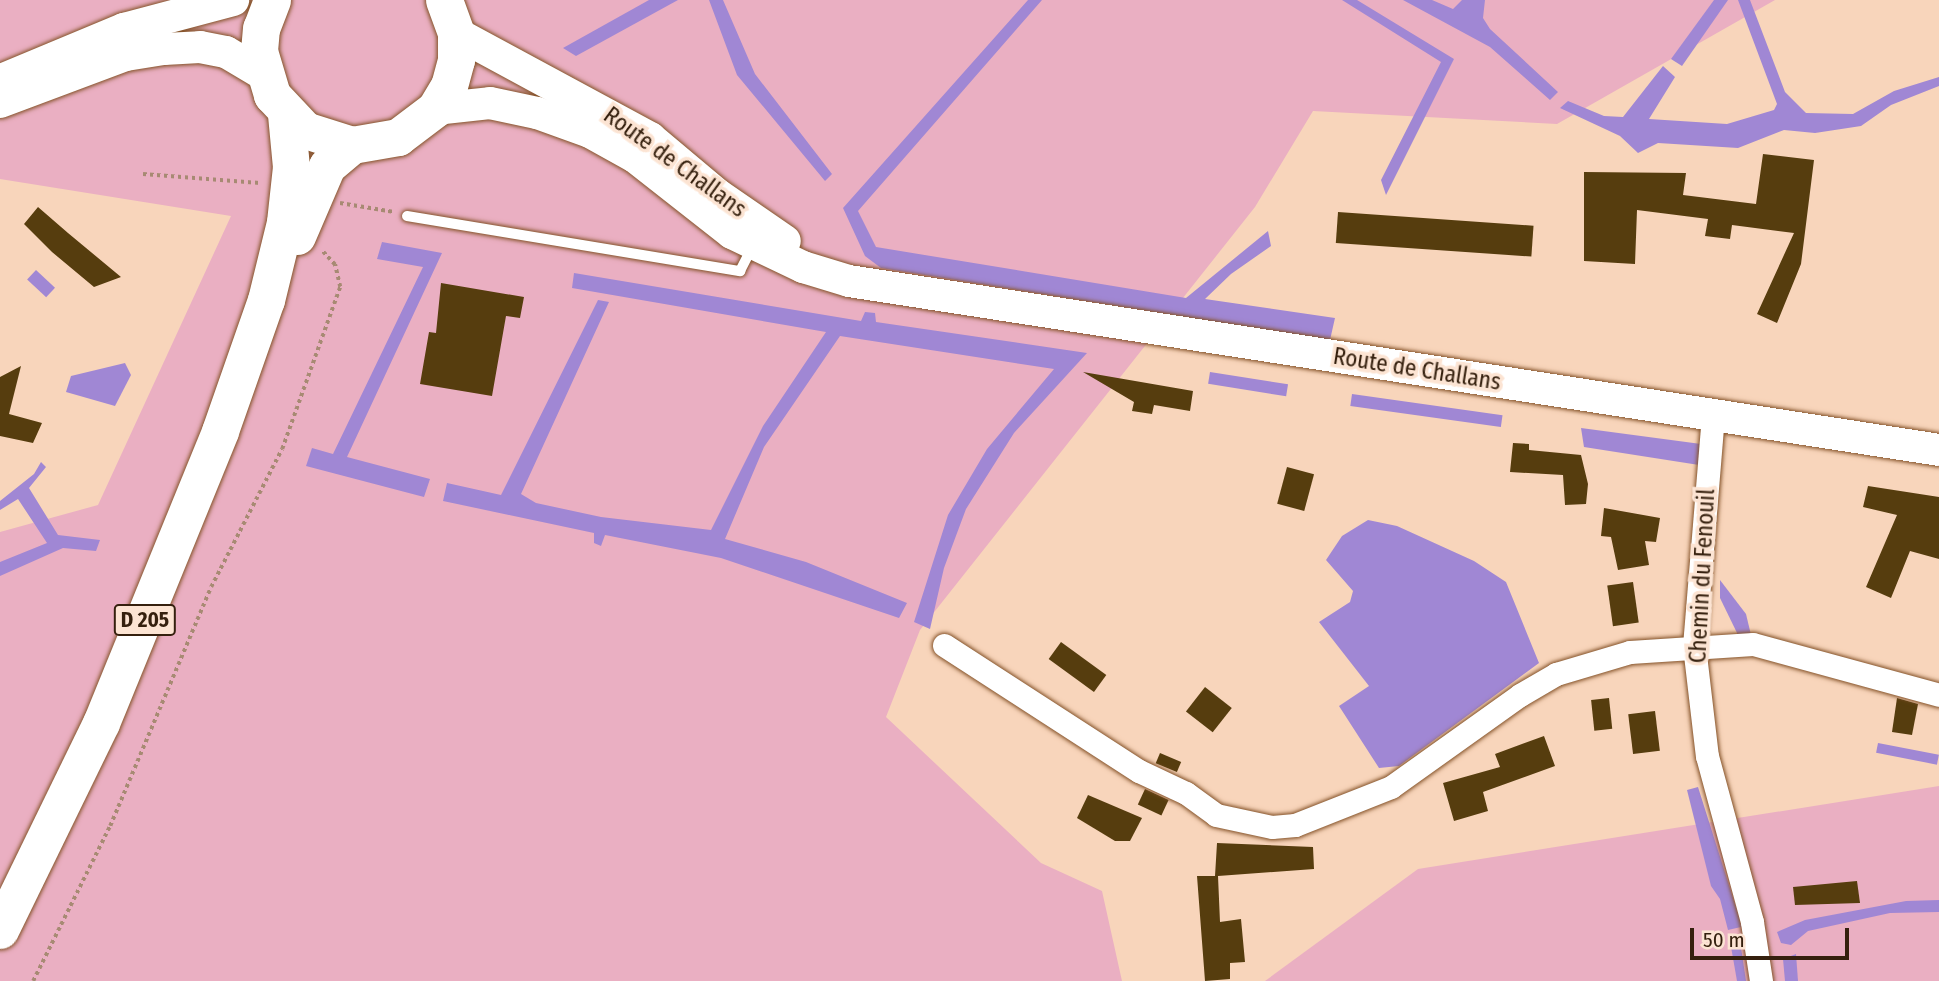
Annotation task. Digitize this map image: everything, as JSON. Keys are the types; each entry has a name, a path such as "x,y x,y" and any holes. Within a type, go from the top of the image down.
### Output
{"main road":[{"path":"7,88 124,29 233,0"},
{"path":"272,0 261,28 263,74 286,114 317,135 352,145 398,137 435,109 449,86 456,60 450,16"},
{"name":"Route de Challans","path":"450,16 650,138 718,195 795,247 895,288"},
{"path":"7,88 126,55 200,47 226,52 263,74"},
{"name":"Route de Challans","path":"435,109 490,103 537,113 590,132 635,157 754,244 803,267 895,288 1939,450"},
{"name":"D 205","path":"0,930 101,723 164,576 266,300 300,191 286,114"},
{"name":"D 205","path":"300,191 352,145"}],"street":[{"name":"Chemin du Fenouil","path":"1713,415 1694,646 1707,756 1752,922 1761,981"},
{"path":"944,645 1216,816 1272,827 1295,825 1391,787 1520,695 1556,674 1630,652 1753,644 1939,695"}],"lane":[{"path":"407,216 740,271 754,244"}],"path":[{"path":"143,174 300,191 329,205 407,216"},
{"path":"33,981 110,826 211,587 267,484 340,287 335,265 317,242"}],"shaded area":[{"path":"0,0 1775,0 1557,124 1313,111 1255,207 920,630 886,717 1041,863 1102,891 1122,981 0,981 0,532 98,505 231,216 0,179"},
{"path":"649,0 678,0 576,56 563,48"},
{"path":"709,0 723,0 755,74 832,174 825,181 737,75"},
{"path":"1028,0 1042,0 858,211 876,247 1186,298 1268,231 1271,246 1231,274 1205,299 1335,318 1330,340 881,268 865,256 843,208"},
{"path":"1342,0 1357,0 1454,59 1386,195 1381,180 1441,62"},
{"path":"1403,0 1432,0 1453,9 1462,0 1485,0 1483,18 1490,29 1558,92 1550,100 1490,47"},
{"path":"1714,0 1728,0 1682,66 1671,59"},
{"path":"1738,0 1750,0 1785,92 1806,113 1853,114 1894,91 1939,77 1939,86 1891,105 1861,126 1815,133 1784,130 1738,148 1658,143 1638,153 1620,136 1560,108 1568,101 1604,116 1623,117 1663,66 1675,77 1649,119 1727,124 1774,110 1777,104"},
{"path":"382,242 442,253 347,457 430,479 424,497 306,466 312,448 333,454 423,267 377,259"},
{"path":"36,270 55,288 46,297 27,280"},
{"path":"574,273 861,321 865,312 875,313 876,322 1087,353 1014,433 966,509 944,568 930,629 914,622 948,515 987,449 1054,369 840,336 764,447 725,539 806,562 907,603 899,618 721,558 605,535 601,546 594,543 594,533 443,501 447,483 501,495 598,300 609,302 521,494 536,503 601,517 711,530 763,426 826,332 572,288"},
{"path":"125,363 131,375 115,406 66,392 71,376"},
{"path":"1210,372 1288,384 1286,396 1208,384"},
{"path":"1352,394 1503,415 1501,427 1350,406"},
{"path":"1581,428 1701,444 1699,465 1584,447"},
{"path":"41,462 46,467 29,488 58,535 100,540 96,551 63,548 0,576 0,562 47,543 18,499 0,510 0,501 34,474"},
{"path":"1368,520 1397,526 1474,561 1506,582 1539,663 1399,766 1379,768 1339,706 1369,686 1319,622 1350,602 1353,591 1326,560 1342,536"},
{"path":"1720,580 1746,614 1751,635 1738,635 1720,598"},
{"path":"1878,743 1939,755 1937,765 1876,753"},
{"path":"1939,786 1939,981 1265,981 1418,869"},
{"path":"1698,787 1741,927 1728,930 1720,899 1711,886 1687,790"},
{"path":"1939,900 1939,912 1890,913 1808,931 1791,945 1781,943 1777,932 1805,920 1906,901"},
{"path":"1739,938 1746,981 1737,981 1730,941"},
{"path":"1796,954 1798,981 1785,981 1783,959"}],"building":[{"path":"1763,154 1814,160 1801,264 1777,323 1757,314 1794,233 1732,225 1730,239 1705,236 1708,219 1637,210 1635,264 1584,261 1584,172 1686,173 1683,195 1756,204"},
{"path":"38,207 121,277 94,287 52,252 24,224"},
{"path":"1338,212 1534,226 1531,257 1336,243"},
{"path":"441,283 524,297 520,318 506,316 492,396 420,384 429,332 436,333"},
{"path":"21,366 9,414 42,423 33,443 0,436 0,377"},
{"path":"1083,372 1193,391 1190,411 1154,405 1152,414 1132,411 1134,402"},
{"path":"1513,443 1529,444 1529,450 1581,455 1588,484 1586,504 1565,505 1563,475 1510,472"},
{"path":"1287,467 1314,474 1304,511 1277,504"},
{"path":"1868,486 1939,497 1939,559 1910,551 1891,598 1866,587 1897,515 1863,507"},
{"path":"1604,508 1660,518 1656,542 1645,541 1649,565 1618,570 1611,537 1601,536"},
{"path":"1633,582 1639,623 1613,626 1607,586"},
{"path":"1061,642 1106,675 1094,692 1049,659"},
{"path":"1205,687 1232,708 1213,732 1186,711"},
{"path":"1609,698 1612,729 1594,731 1591,700"},
{"path":"1897,698 1918,704 1912,735 1892,732"},
{"path":"1655,711 1660,751 1633,754 1628,714"},
{"path":"1544,736 1555,766 1483,792 1488,811 1454,821 1443,783 1500,767 1495,754"},
{"path":"1160,753 1181,762 1177,772 1156,763"},
{"path":"1145,789 1169,800 1161,815 1138,804"},
{"path":"1088,795 1142,818 1130,841 1115,841 1077,818"},
{"path":"1217,843 1313,847 1314,869 1218,876 1220,922 1241,919 1245,962 1230,963 1230,979 1205,981 1197,876 1215,876"},
{"path":"1857,881 1860,903 1795,905 1793,887"}]}
